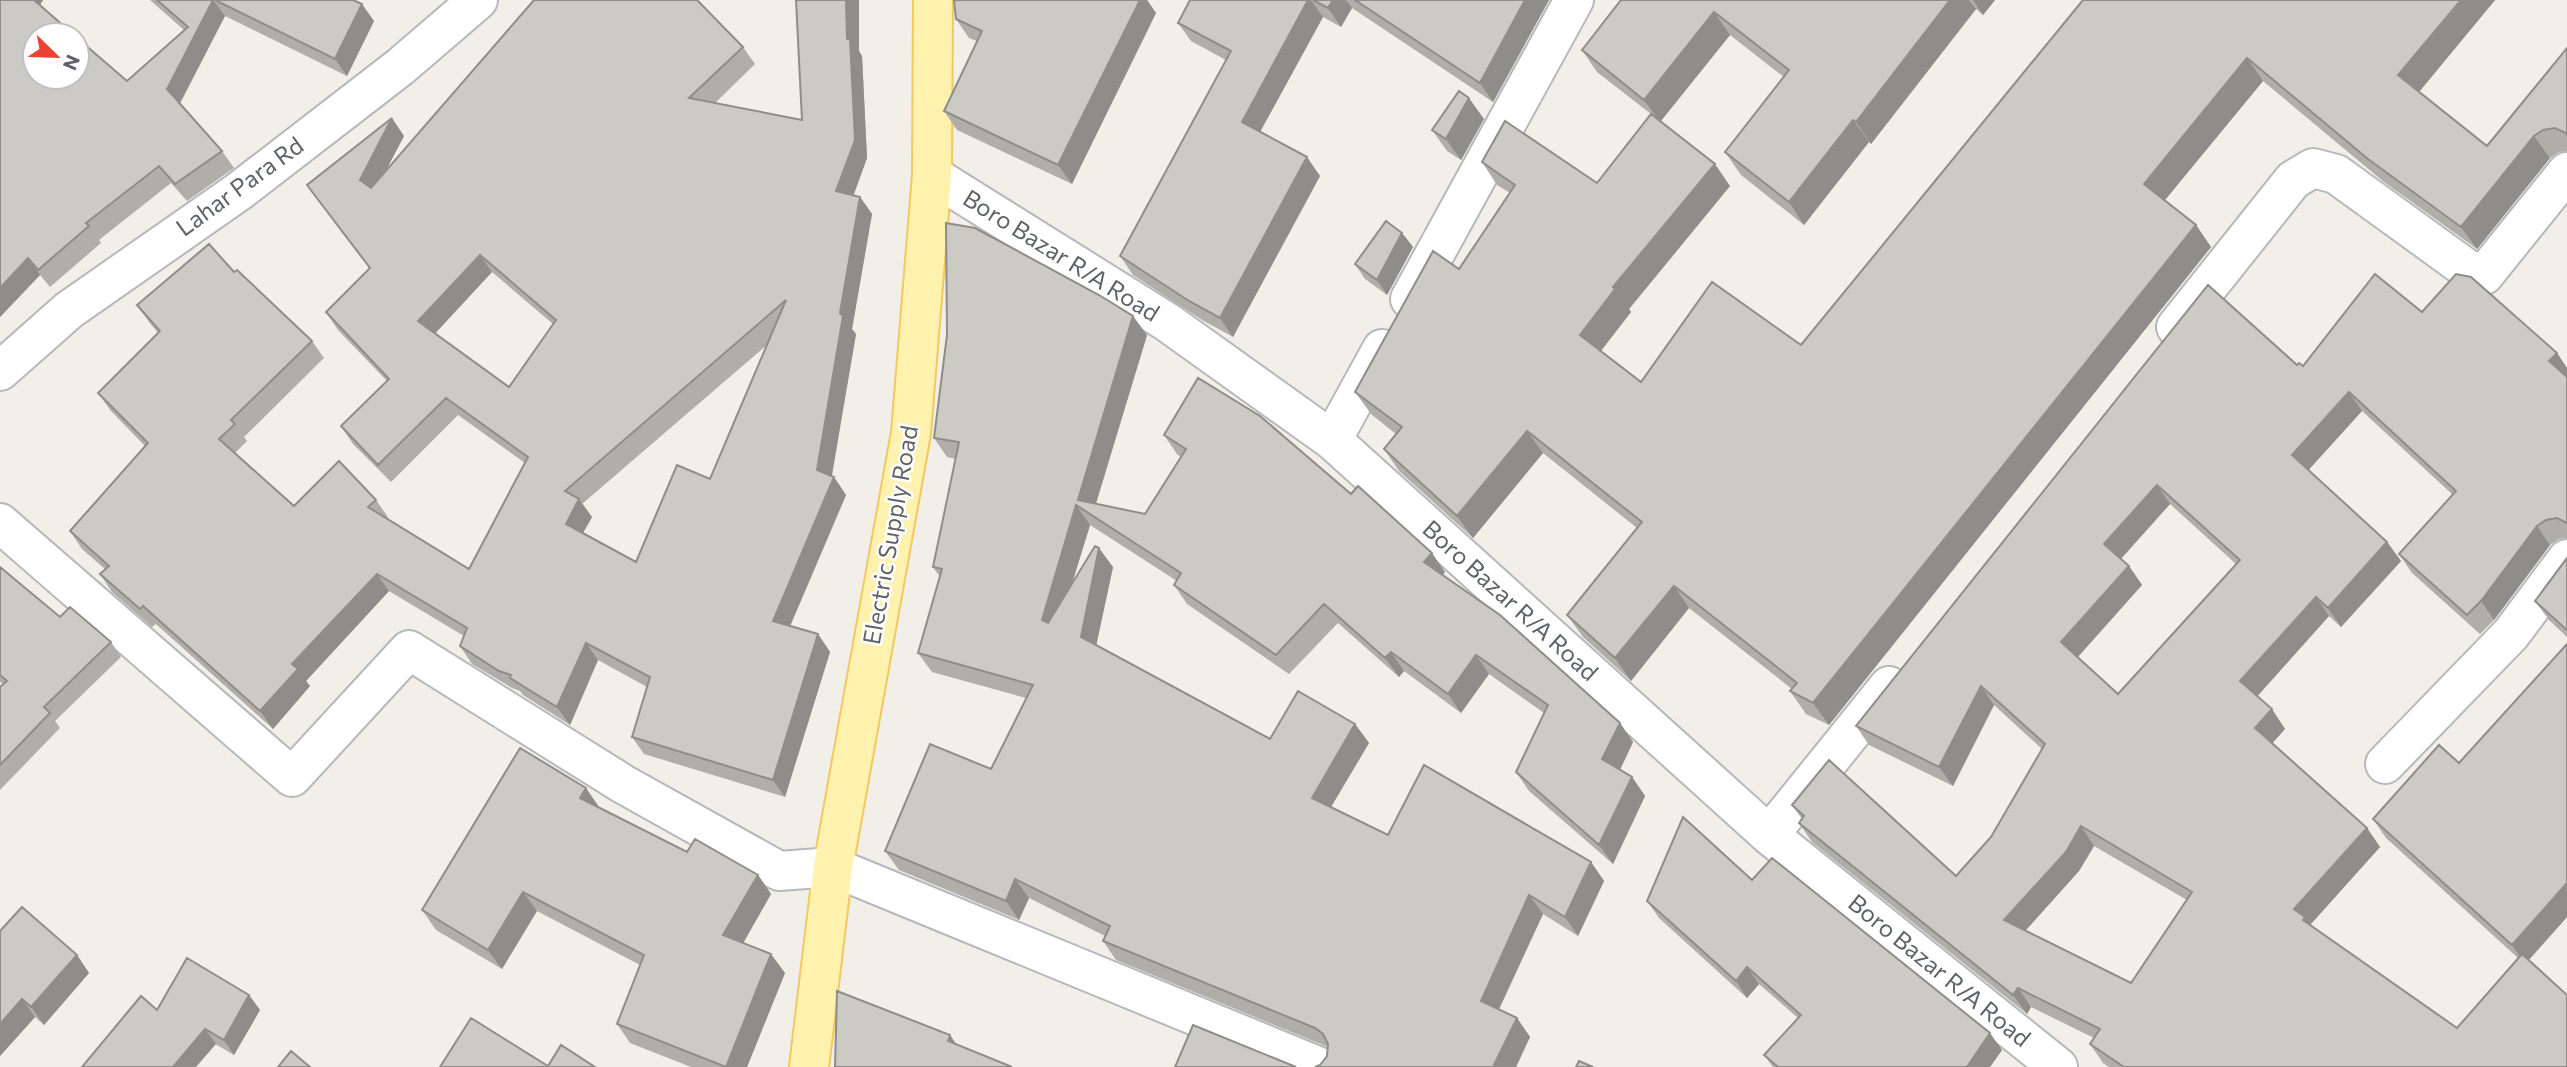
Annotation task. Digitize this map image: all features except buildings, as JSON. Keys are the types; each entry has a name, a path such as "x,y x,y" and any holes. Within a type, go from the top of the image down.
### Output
{"main road":[{"name":"Electric Supply Road","path":"809,1067 833,867 911,433 932,176 933,0"}],"street":[{"path":"1332,440 1574,0"},
{"name":"Lahar Para Rd","path":"0,371 69,310 238,192 400,67 458,5"},
{"path":"2153,355 2293,180 2313,168 2336,174 2467,269 2484,275 2567,172"},
{"name":"Boro Bazar R/A Road","path":"932,176 1167,322 1332,440 1769,835 2058,1067"},
{"path":"0,523 292,777 409,650 623,784 779,871 833,867 1320,1067"},
{"path":"2385,764 2511,634 2567,559"},
{"path":"1769,835 1909,660"}]}
